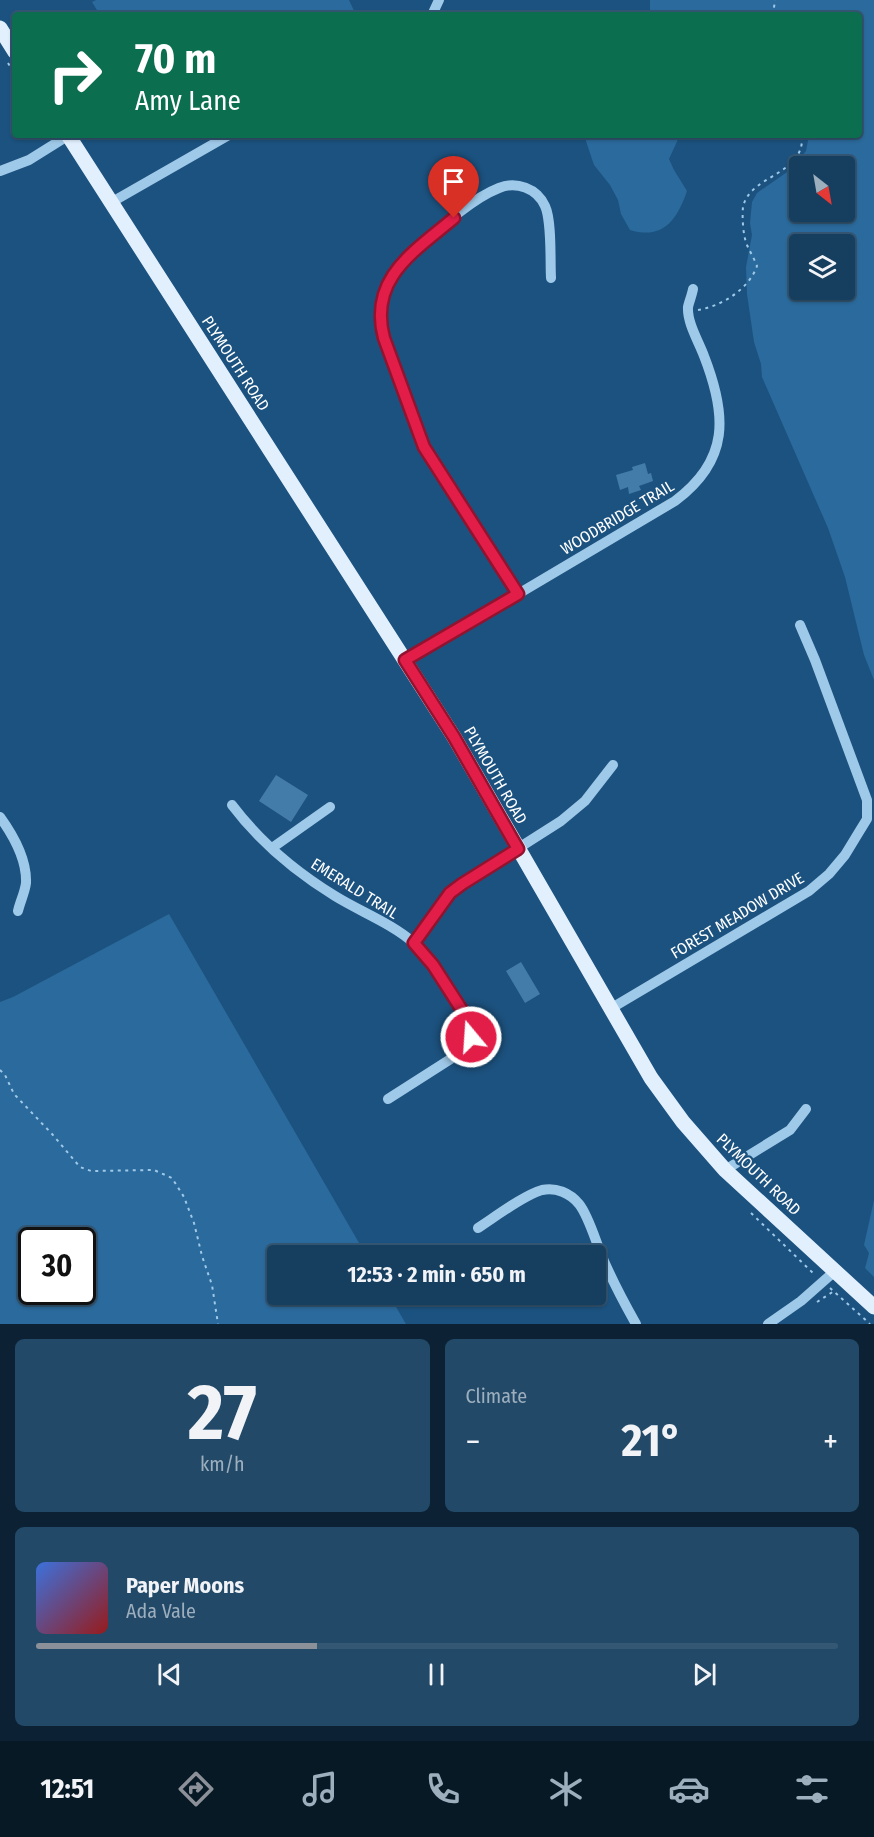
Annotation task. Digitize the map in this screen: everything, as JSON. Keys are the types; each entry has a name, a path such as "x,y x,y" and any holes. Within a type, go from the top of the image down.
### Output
{"main road":[{"path":"0,28 12,47"},
{"name":"PLYMOUTH ROAD","path":"71,138 454,737 610,1009 658,1087 683,1122 726,1170 874,1307"}],"street":[{"path":"0,171 29,160 64,138"},
{"path":"112,202 224,138"},
{"path":"518,594 424,447 384,338 380,322 381,304 390,279 408,257 476,201 498,188 509,185 520,185 531,190 540,197 546,207 551,278"},
{"path":"688,309 693,289"},
{"name":"WOODBRIDGE TRAIL","path":"405,660 692,489 714,456 719,436 720,416 706,360 688,309"},
{"name":"FOREST MEADOW DRIVE","path":"610,1009 809,891 829,874 845,855 867,819 867,800 819,670 800,626"},
{"path":"414,943 450,893 561,821 585,801 613,765"},
{"name":"EMERALD TRAIL","path":"232,805 246,823 286,861 334,895 414,943 433,965 467,1018 471,1028 471,1037 467,1046 388,1099"},
{"path":"272,848 330,807"},
{"path":"0,817 14,839 22,860 26,883 18,911"},
{"path":"726,1170 790,1130 806,1108"},
{"path":"478,1228 530,1195 542,1190 555,1190 568,1194 578,1202 585,1213 609,1272 636,1324"},
{"path":"768,1324 801,1301 835,1271"}],"path":[{"path":"688,309 700,310 720,303 753,277 757,266 746,243 743,210 745,201 751,192 786,168 799,154 802,138"},
{"path":"0,1070 14,1094 60,1142 80,1167 91,1171 154,1170 172,1178 184,1197 194,1223 212,1285 218,1324"},
{"path":"834,1291 870,1324"}],"shaded area":[{"path":"96,0 349,0 355,12 98,12 92,2"},
{"path":"650,0 874,0 874,680 864,655 845,577 828,528 762,377 747,294 746,267 752,235 750,223 752,202 757,193 789,171 789,222 855,222 855,156 802,156 806,151 808,138 862,138 862,12 650,12"},
{"path":"585,138 679,138 669,159 687,191 679,211 660,230 642,232 630,230 610,185 594,165"},
{"path":"169,914 360,1245 267,1245 267,1305 395,1305 406,1324 0,1324 0,1002"},
{"path":"874,1200 874,1277 865,1268 869,1253 864,1245"}],"building":[{"path":"645,463 653,481 639,486 641,490 629,494 628,487 620,490 616,475 633,470 632,467"},
{"path":"276,775 308,795 291,822 259,801"},
{"path":"521,962 540,994 525,1003 506,971"}],"route":[{"path":"454,218 398,267 385,289 380,322 424,447 518,594 405,660 454,737 518,849 450,893 414,943 433,965 467,1018 471,1028 471,1037"}]}
